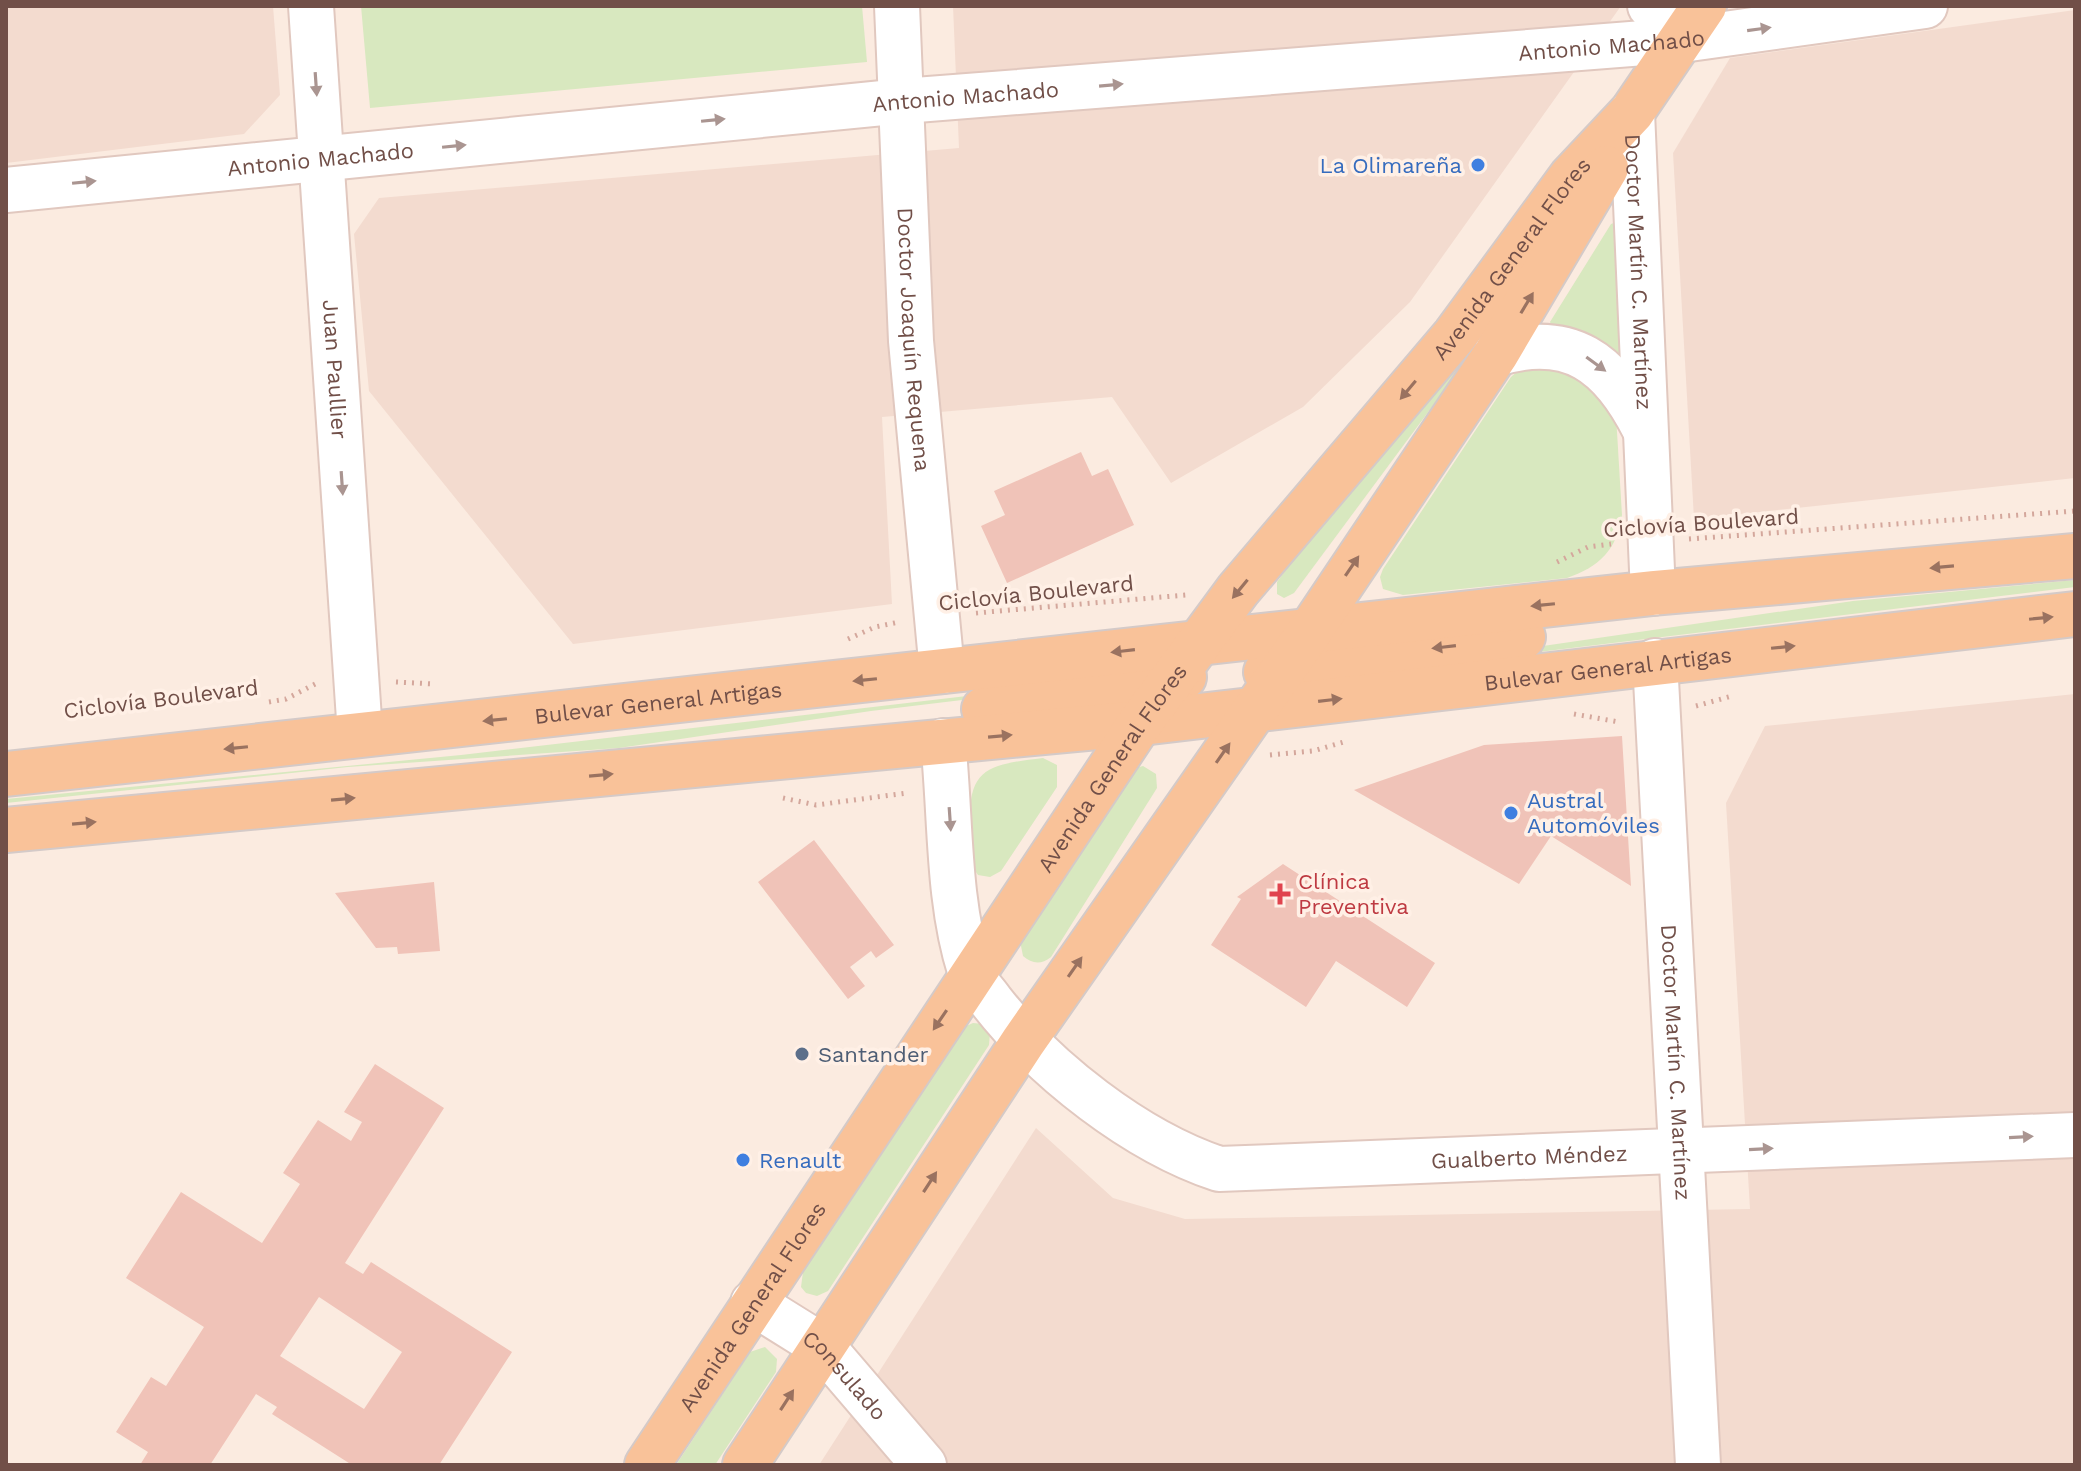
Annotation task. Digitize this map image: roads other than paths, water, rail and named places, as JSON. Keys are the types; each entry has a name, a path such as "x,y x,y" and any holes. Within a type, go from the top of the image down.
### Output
{"main road":[{"name":"Avenida General Flores","path":"647,1465 1140,723 1238,590 1455,335 1571,177 1632,112 1693,23"},
{"name":"Avenida General Flores","path":"745,1465 1023,1042 1310,631 1496,354 1596,189 1632,112"},
{"name":"Bulevar General Artigas","path":"6,774 1653,593 2075,556"},
{"name":"Bulevar General Artigas","path":"1140,723 1208,689 1283,667 1566,631 1653,593"},
{"name":"Bulevar General Artigas","path":"6,830 1140,723 2075,614"},
{"name":"Bulevar General Artigas","path":"875,749 919,722 961,711 1120,692 1216,670 1260,655 1310,631"}],"street":[{"name":"Juan Paullier","path":"311,6 360,734"},
{"name":"Doctor Joaquín Requena","path":"897,6 911,341 942,671"},
{"path":"1650,6 1693,23"},
{"name":"Antonio Machado","path":"6,190 1693,23 1925,6"},
{"name":"Doctor Martín C. Martínez","path":"1632,112 1653,593"},
{"name":"Doctor Martín C. Martínez","path":"1496,354 1524,345 1548,346 1584,356 1601,366 1620,386 1645,430"},
{"name":"Doctor Martín C. Martínez","path":"1655,661 1698,1465"},
{"path":"943,741 955,897 971,974 1023,1042"},
{"name":"Gualberto Méndez","path":"1023,1042 1068,1082 1181,1157 1219,1169 2075,1135"},
{"name":"Consulado","path":"753,1303 822,1346 924,1465"}],"place":[{"name":"La Olimareña","path":"1478,165"},
{"name":"Austral Automóviles","path":"1511,813"},
{"name":"Clínica Preventiva","path":"1280,894"},
{"name":"Santander","path":"802,1054"},
{"name":"Renault","path":"743,1160"}]}
